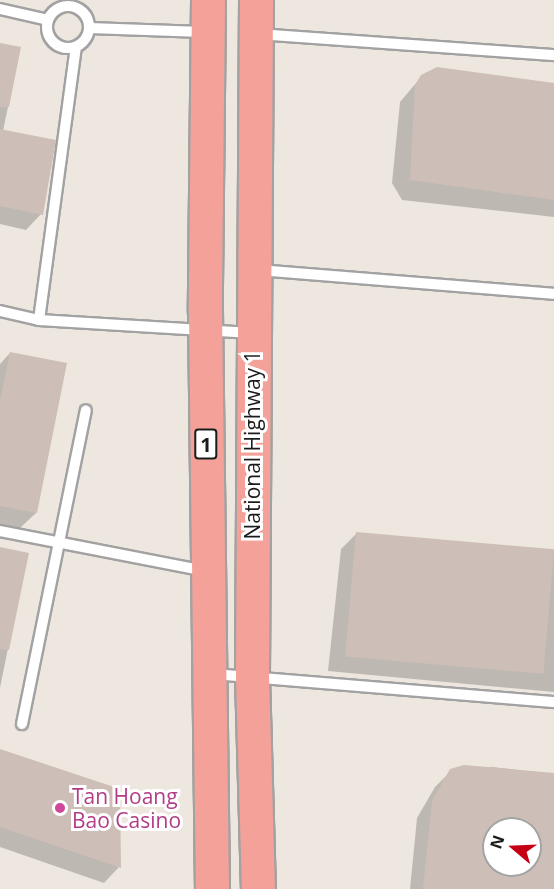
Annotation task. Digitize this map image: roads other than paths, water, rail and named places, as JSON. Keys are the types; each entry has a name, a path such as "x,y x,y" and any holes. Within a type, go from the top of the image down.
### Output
{"highway":[{"name":"1","path":"208,0 205,330 212,889"},
{"name":"National Highway 1","path":"256,0 252,333 252,676 258,889"}],"lane":[{"path":"48,20 67,3 83,12 90,28"},
{"path":"0,9 48,20"},
{"path":"48,20 53,42 76,47"},
{"path":"90,28 208,32"},
{"path":"39,320 76,47 90,28"},
{"path":"256,34 554,55"},
{"path":"254,270 554,294"},
{"path":"0,311 39,320 252,333"},
{"path":"22,724 86,410"},
{"path":"0,531 208,571"},
{"path":"209,673 554,702"}],"place":[{"name":"Tan Hoang Bao Casino","path":"60,808"}]}
